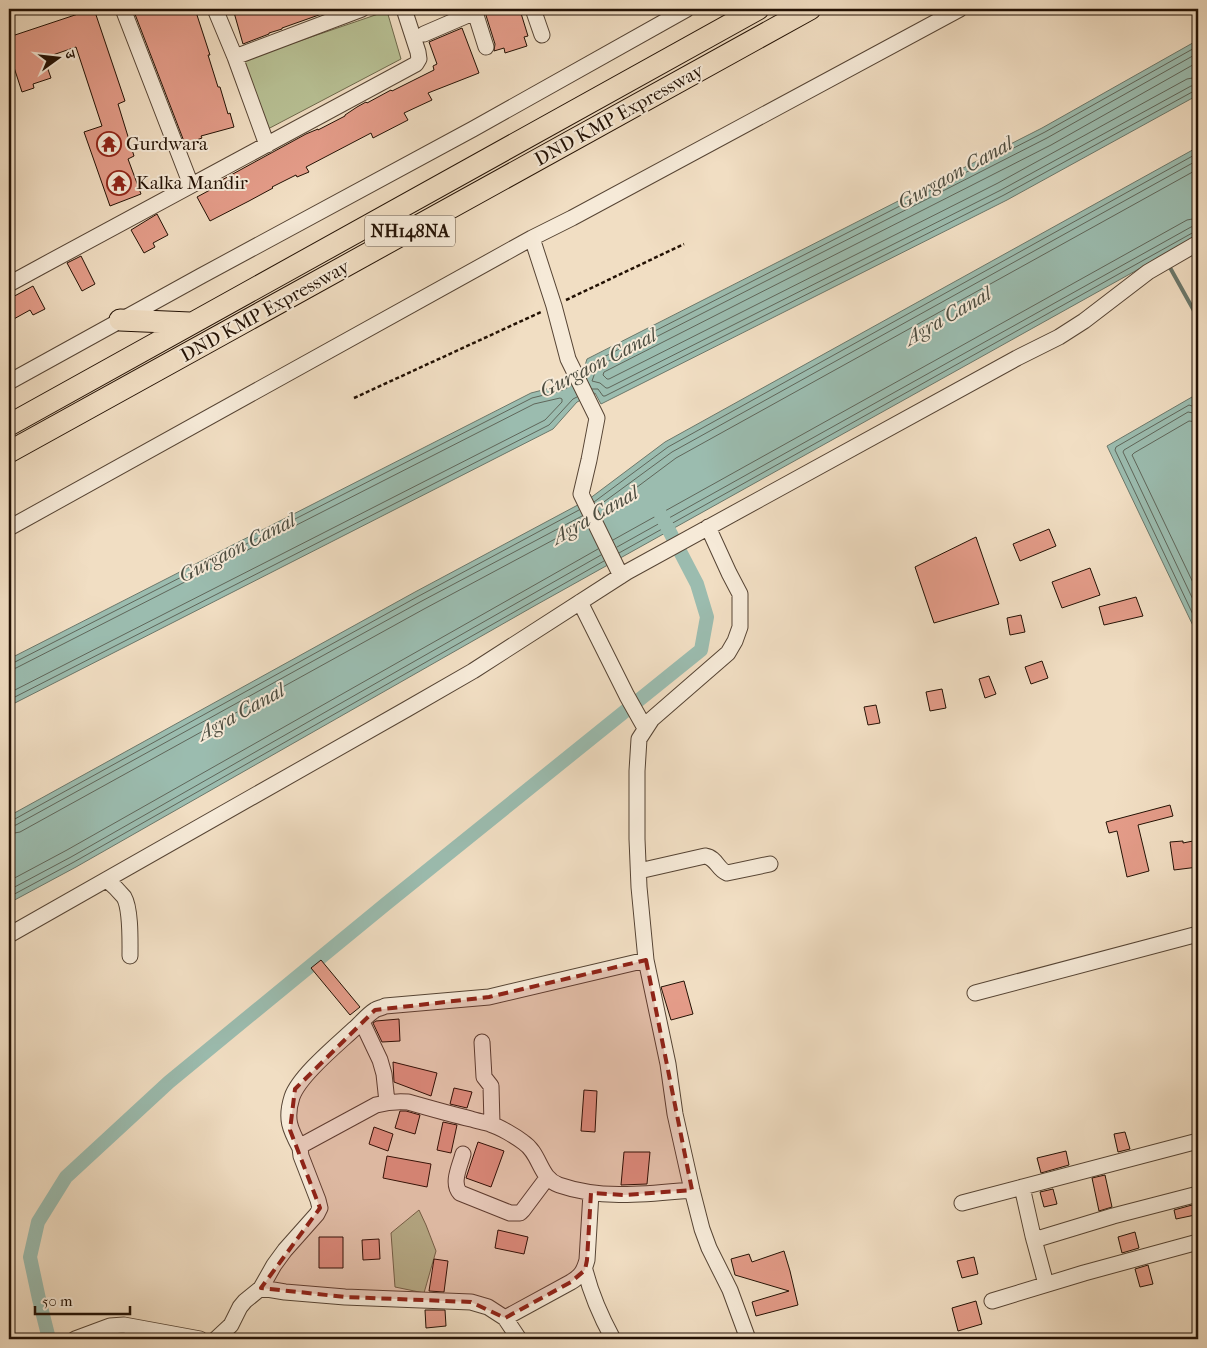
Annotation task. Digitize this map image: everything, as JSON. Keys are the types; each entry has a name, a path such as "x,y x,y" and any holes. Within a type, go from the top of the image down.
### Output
{"highway":[{"name":"DND KMP Expressway","path":"9,424 758,9"},
{"name":"DND KMP Expressway","path":"9,452 810,9"},
{"path":"120,320 190,323"}],"street":[{"path":"124,9 191,184"},
{"path":"215,9 235,57 267,145"},
{"path":"235,57 362,9"},
{"path":"9,284 416,64 419,59 418,52 404,9"},
{"path":"533,9 542,35"},
{"path":"9,382 473,129 687,9"},
{"path":"9,528 532,238 960,9"},
{"path":"424,34 474,10 486,47"},
{"path":"532,238 554,306 568,359 597,418 581,494 621,576"},
{"path":"9,935 407,709 473,670 621,576 1059,337 1084,321 1148,272 1197,244"},
{"path":"708,527 740,594 740,628 728,653 652,719 639,739 636,772 638,871 646,960 668,1064 675,1114 692,1190 709,1248 730,1290 748,1339"},
{"path":"580,602 645,728"},
{"path":"638,871 705,856 713,859 727,873 770,864"},
{"path":"107,880 123,896 127,905 130,956"},
{"path":"974,993 1198,934"},
{"path":"216,1339 231,1325 240,1307 260,1288 285,1250 317,1214 320,1208 301,1156 300,1148 290,1130 289,1121 295,1089 315,1066 375,1010 386,1006 489,997 646,960"},
{"path":"362,1022 380,1060 384,1074 387,1102"},
{"path":"482,1042 484,1077 491,1086 492,1124"},
{"path":"300,1148 304,1144 376,1105 396,1101 408,1102 492,1124 524,1142 536,1156 547,1178 558,1184 591,1193 624,1195 692,1190"},
{"path":"962,1203 1198,1141"},
{"path":"463,1154 455,1185 457,1190 460,1193 510,1213 520,1213 524,1210 547,1178"},
{"path":"1022,1187 1046,1284"},
{"path":"591,1193 585,1270 598,1310 613,1339"},
{"path":"1034,1240 1113,1216 1198,1194"},
{"path":"992,1301 1112,1265 1198,1242"},
{"path":"505,1318 571,1282 585,1270"},
{"path":"260,1288 345,1297 471,1302 488,1307 505,1318 519,1339"},
{"path":"80,1338 110,1326 124,1325 200,1339"}],"path":[{"path":"354,398 684,244"}],"highlighted area":[{"path":"646,960 692,1190 624,1195 591,1193 585,1270 571,1282 505,1318 471,1302 345,1297 261,1288 320,1208 290,1130 295,1089 375,1010 489,997"}],"green space":[{"path":"387,11 401,59 266,130 241,61"},
{"path":"419,1210 436,1251 424,1293 395,1287 391,1233"}],"water":[{"name":"Gurgaon Canal","path":"1198,40 1198,95 1007,200 601,404 595,393 577,402 553,429 9,706 9,659 531,393 558,386 582,375 587,359 1042,128"},
{"name":"Agra Canal","path":"1198,147 1198,236 536,605 76,867 9,903 9,816 415,592 589,499 665,442"},
{"path":"1192,397 1198,405 1197,634 1107,446"}],"building":[{"path":"94,9 125,101 118,104 134,156 128,159 141,194 110,206 84,132 102,126 76,47 44,58 51,78 33,84 34,88 22,92 9,52 9,37"},
{"path":"133,9 195,9 218,87 220,87 234,127 201,136 202,138 185,144"},
{"path":"233,9 333,9 333,10 243,44"},
{"path":"484,9 513,9 514,12 520,10 528,36 524,37 527,46 505,53 504,48 494,51 495,44"},
{"path":"462,28 479,73 428,93 432,100 404,113 408,120 373,138 371,133 306,167 309,172 297,177 296,175 210,221 197,197 221,184 220,181 306,134 345,116 366,102 434,70 433,66 437,64 429,42"},
{"path":"157,214 168,235 153,243 155,247 144,253 131,230"},
{"path":"81,256 95,284 82,291 67,263"},
{"path":"33,286 45,309 33,315 30,310 12,320 9,314 9,299"},
{"path":"1049,529 1056,546 1020,561 1013,544"},
{"path":"976,537 999,604 934,623 915,567"},
{"path":"1090,568 1100,595 1062,608 1052,582"},
{"path":"1136,597 1143,616 1104,625 1099,607"},
{"path":"1021,615 1025,632 1010,635 1007,618"},
{"path":"1042,661 1048,678 1031,684 1025,667"},
{"path":"989,676 996,694 985,698 979,679"},
{"path":"942,689 946,708 930,711 926,692"},
{"path":"876,705 880,723 868,725 864,707"},
{"path":"1170,805 1173,816 1138,825 1149,871 1127,877 1117,831 1109,833 1106,822"},
{"path":"1198,840 1198,867 1174,870 1170,842 1183,841 1183,843"},
{"path":"321,960 360,1007 350,1015 311,968"},
{"path":"684,981 693,1014 671,1020 661,987"},
{"path":"399,1019 400,1041 382,1042 373,1023 376,1021"},
{"path":"393,1062 437,1073 431,1096 394,1082"},
{"path":"454,1088 472,1092 467,1108 450,1104"},
{"path":"584,1090 597,1091 595,1132 581,1131"},
{"path":"400,1111 420,1115 415,1134 395,1128"},
{"path":"443,1122 457,1125 451,1153 437,1150"},
{"path":"374,1127 393,1134 388,1151 369,1144"},
{"path":"1125,1132 1130,1149 1118,1152 1114,1134"},
{"path":"478,1142 504,1151 491,1187 466,1178"},
{"path":"1066,1151 1069,1165 1041,1173 1037,1158"},
{"path":"624,1152 650,1152 647,1184 621,1185"},
{"path":"387,1156 431,1164 427,1187 383,1178"},
{"path":"1105,1175 1112,1207 1099,1211 1092,1178"},
{"path":"1053,1189 1057,1204 1044,1207 1040,1192"},
{"path":"1192,1205 1195,1215 1176,1219 1174,1210"},
{"path":"498,1230 528,1237 524,1254 495,1248"},
{"path":"1135,1232 1139,1248 1122,1253 1118,1237"},
{"path":"319,1237 343,1237 343,1268 319,1268"},
{"path":"379,1239 380,1259 363,1260 362,1240"},
{"path":"784,1251 798,1305 756,1316 752,1302 789,1291 735,1275 731,1259 749,1254 752,1262"},
{"path":"974,1257 978,1274 962,1278 957,1261"},
{"path":"434,1259 448,1261 444,1292 429,1291"},
{"path":"1148,1265 1153,1284 1140,1287 1135,1269"},
{"path":"976,1301 982,1324 958,1331 952,1308"},
{"path":"425,1310 445,1310 446,1326 426,1328"}],"waterway":[{"path":"1168,264 1198,318"},
{"path":"49,1339 30,1257 38,1222 66,1177 169,1082 387,903 701,650 707,617 697,584 661,515"}],"place":[{"name":"Gurdwara","path":"109,144"},
{"name":"Kalka Mandir","path":"119,183"}]}
